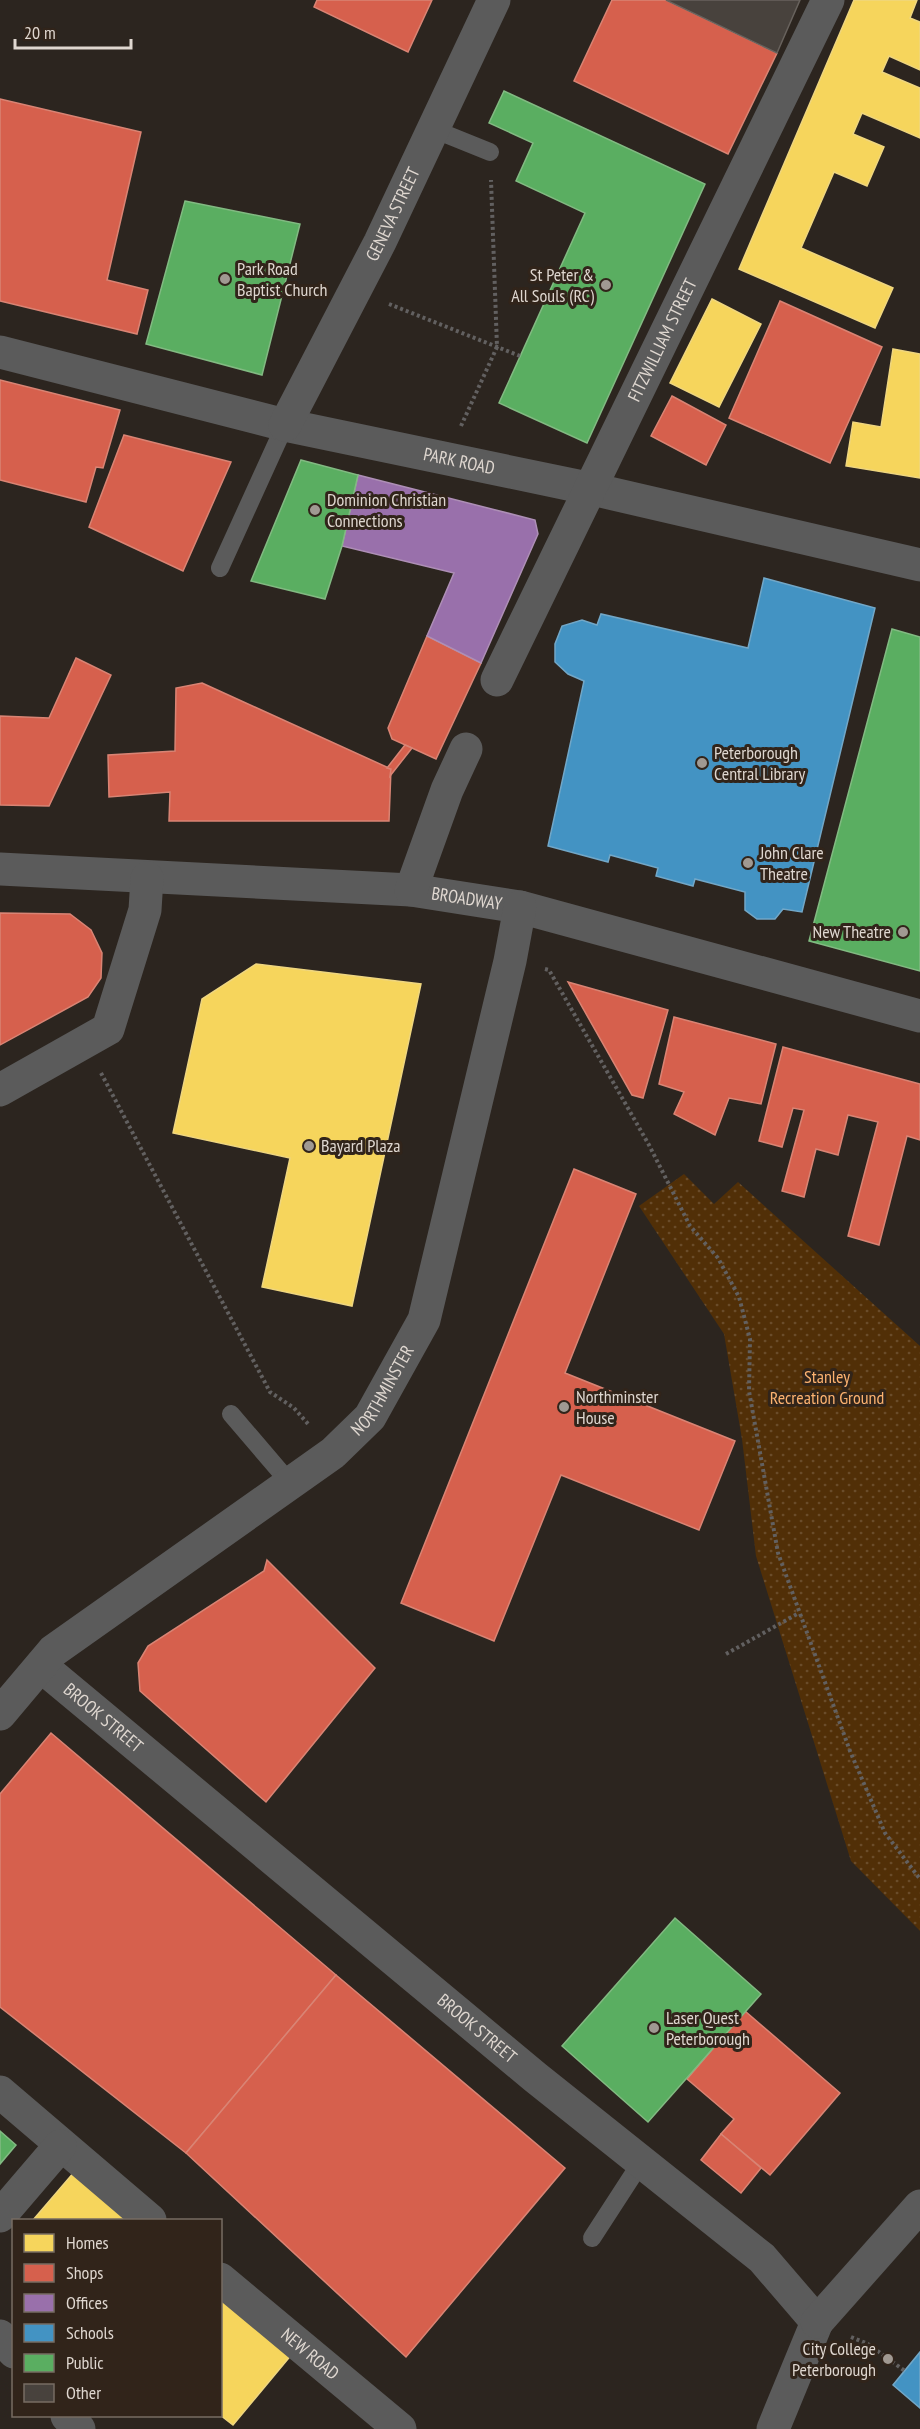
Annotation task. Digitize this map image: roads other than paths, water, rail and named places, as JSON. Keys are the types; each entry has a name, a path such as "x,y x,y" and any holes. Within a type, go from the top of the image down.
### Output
{"street":[{"name":"GENEVA STREET","path":"285,425 355,290 494,0"},
{"name":"FITZWILLIAM STREET","path":"497,680 592,489 828,0"},
{"name":"PARK ROAD","path":"0,352 285,425 592,489 920,565"},
{"path":"411,890 447,790 466,749"},
{"name":"BROADWAY","path":"0,869 411,890 520,907 920,1016"},
{"path":"0,1090 108,1029 144,910 147,878"},
{"name":"NORTHMINSTER","path":"0,1714 53,1651 333,1453 370,1417 424,1320 510,961 520,907"},
{"name":"BROOK STREET","path":"41,1666 640,2164 762,2258 817,2322"},
{"path":"0,2092 60,2146 149,2219"},
{"path":"0,2216 60,2146"},
{"path":"773,2429 817,2322 920,2206"},
{"name":"NEW ROAD","path":"222,2282 400,2429"},
{"path":"0,2336 12,2350"},
{"path":"69,2417 79,2429"}],"lane":[{"path":"433,129 490,152"},
{"path":"220,567 285,425"},
{"path":"231,1414 290,1483"},
{"path":"592,2238 640,2164"}],"place":[{"name":"Park Road Baptist Church","path":"225,279"},
{"name":"St Peter & All Souls (RC)","path":"606,285"},
{"name":"Dominion Christian Connections","path":"315,510"},
{"name":"Peterborough Central Library","path":"702,763"},
{"name":"John Clare Theatre","path":"748,863"},
{"name":"New Theatre","path":"903,932"},
{"name":"Bayard Plaza","path":"309,1146"},
{"name":"Northminster House","path":"564,1407"},
{"name":"Laser Quest Peterborough","path":"654,2028"},
{"name":"City College Peterborough","path":"888,2359"}],"park label":[{"name":"Stanley Recreation Ground","path":"827,1387"}]}
